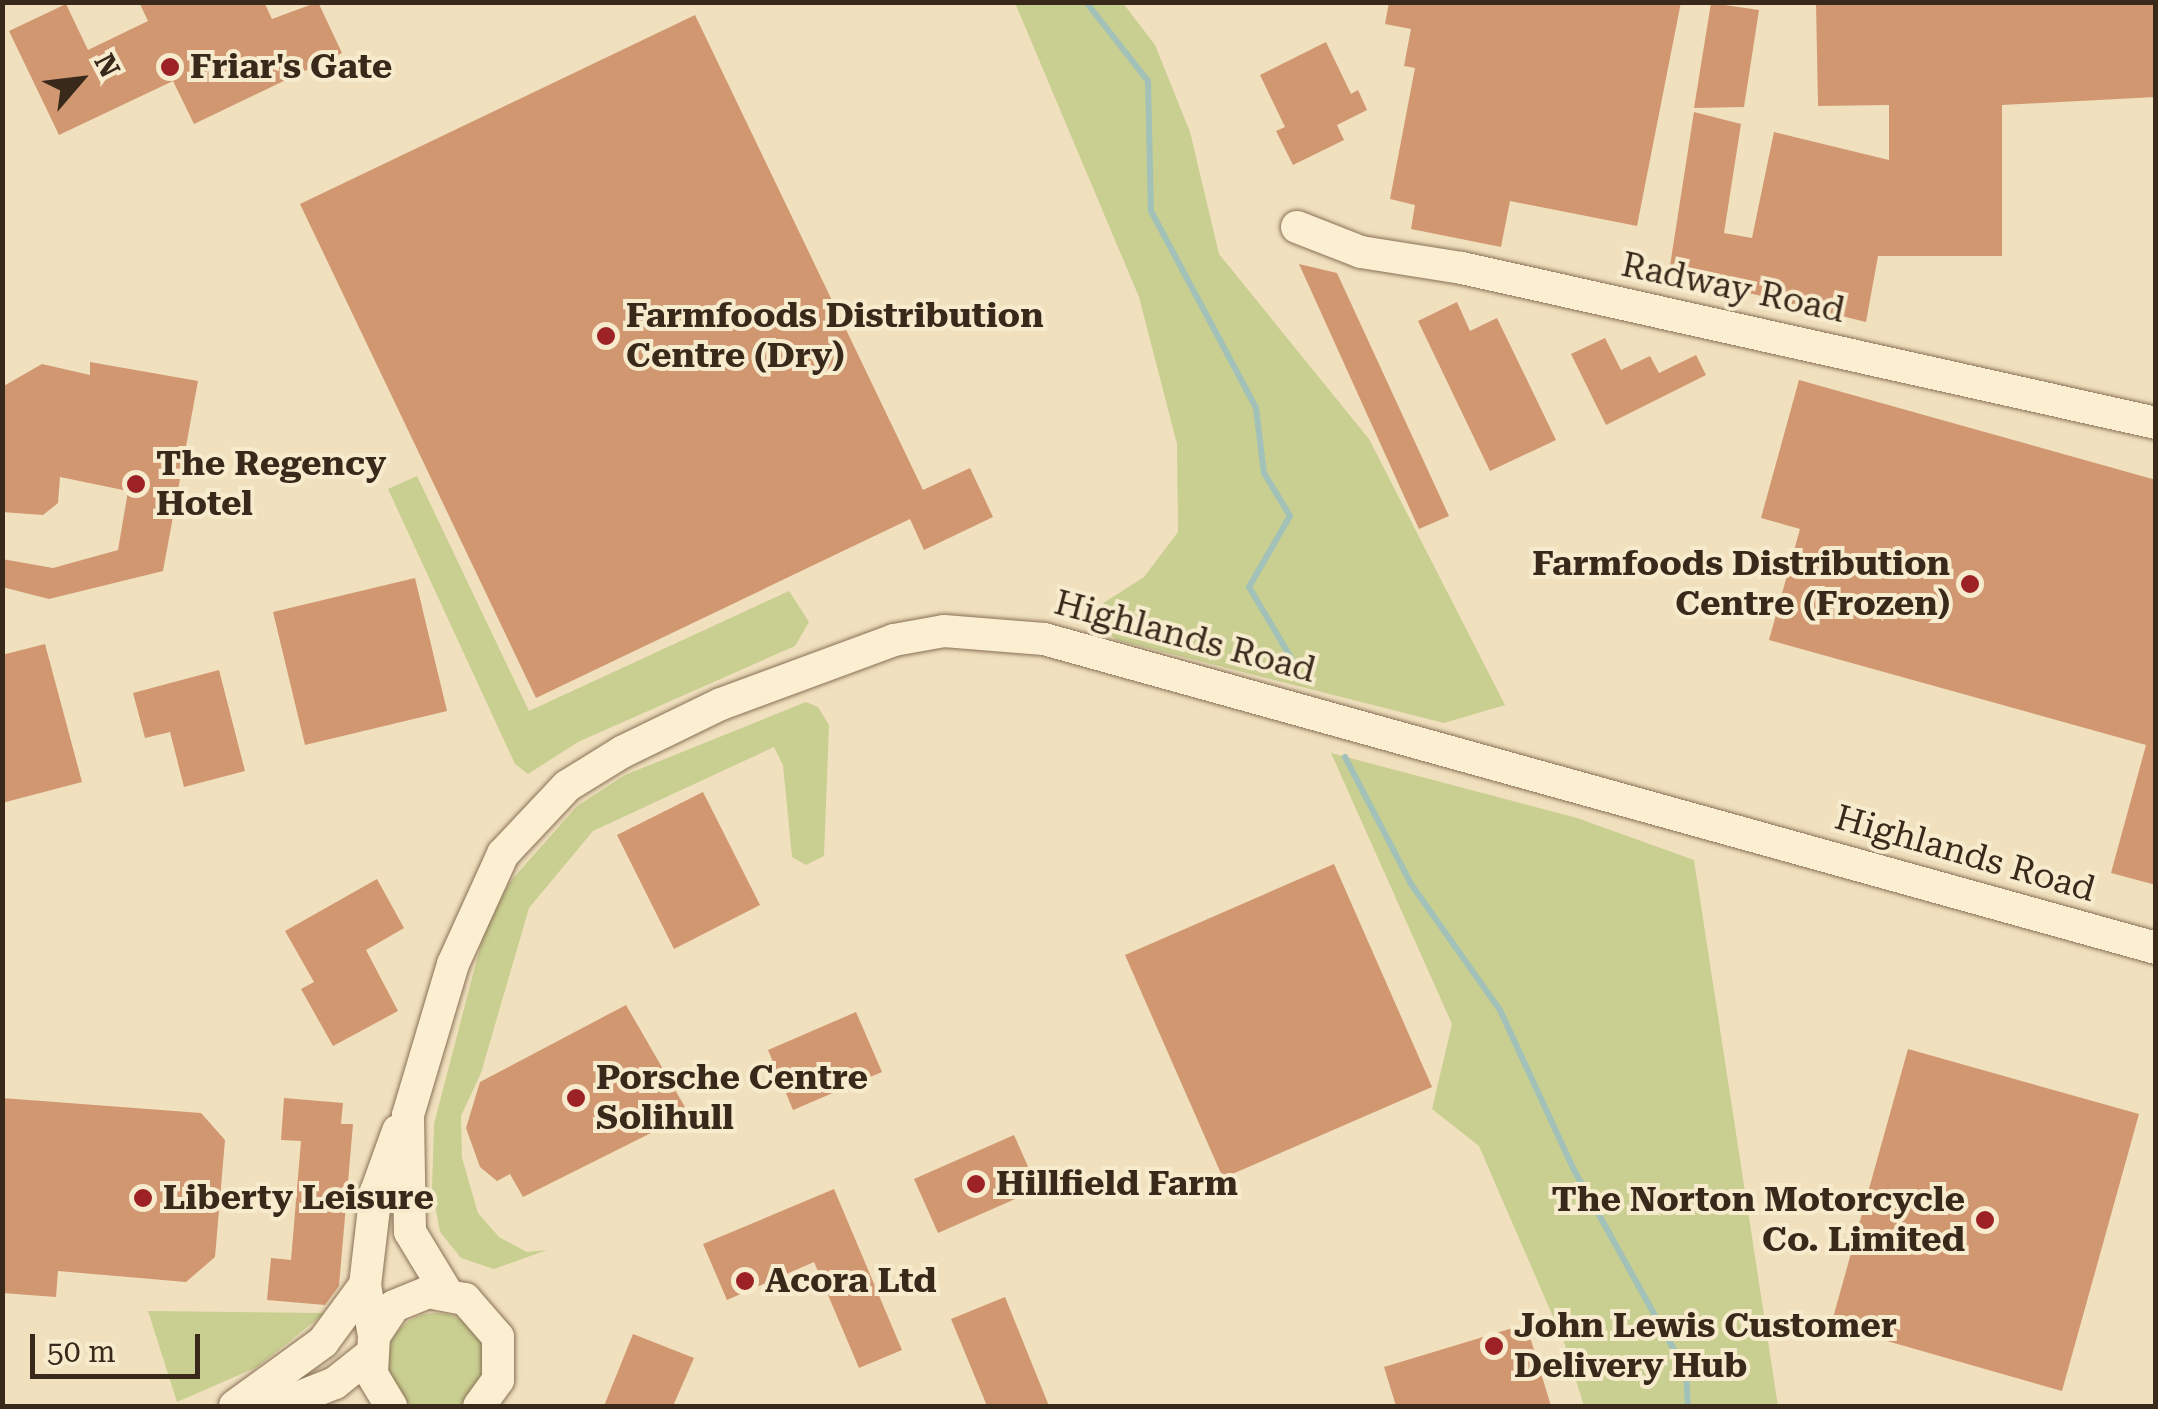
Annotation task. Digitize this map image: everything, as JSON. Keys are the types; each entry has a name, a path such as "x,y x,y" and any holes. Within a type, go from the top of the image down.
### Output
{"street":[{"name":"Radway Road","path":"1297,227 1362,252 1462,268 2156,422"},
{"name":"Highlands Road","path":"391,1406 379,1392 365,1285 376,1192 408,1114 479,898 524,826 567,786 721,704 894,640 944,631 1044,639 2156,948"},
{"name":"Highlands Road","path":"408,1114 410,1232 447,1293"},
{"path":"235,1406 323,1342 365,1285"},
{"path":"277,1406 335,1383 372,1346 394,1306 410,1297 447,1293 464,1298 490,1322 502,1354 495,1398"}],"green space":[{"path":"1015,3 1123,3 1155,45 1190,132 1219,254 1369,439 1505,705 1444,723 1116,640 1088,613 1144,577 1178,532 1177,444 1139,297"},
{"path":"417,476 529,711 789,591 809,622 795,646 578,742 528,774 515,764 388,489"},
{"path":"806,702 818,707 829,725 824,856 806,865 792,857 783,765 774,747 593,831 529,908 481,1073 461,1116 462,1158 478,1213 499,1237 527,1252 547,1250 494,1269 461,1258 440,1232 432,1190 434,1124 485,928 509,883 577,806 625,775"},
{"path":"1331,753 1577,818 1694,860 1778,1406 1584,1406 1564,1342 1479,1146 1432,1109 1452,1024"},
{"path":"148,1311 325,1313 257,1367 177,1402"},
{"path":"436,1313 455,1317 471,1327 481,1343 485,1362 481,1381 471,1397 455,1407 436,1411 417,1407 401,1397 391,1381 387,1362 391,1343 401,1327 417,1317"}],"building":[{"name":"Friar's Gate","path":"139,2 264,2 272,19 318,2 342,53 194,124 173,81 59,135 9,31 66,4 88,50 148,21"},
{"path":"1389,2 1681,2 1637,226 1510,201 1501,247 1411,229 1415,205 1390,199 1415,68 1404,66 1411,29 1385,24"},
{"path":"1816,2 2156,2 2156,97 2002,105 2002,256 1878,256 1866,322 1741,291 1743,284 1669,272 1694,112 1741,124 1724,233 1752,238 1774,132 1889,160 1889,105 1818,106"},
{"path":"1711,3 1759,10 1744,107 1694,108"},
{"name":"Farmfoods Distribution Centre (Dry)","path":"695,15 923,490 970,468 993,517 924,550 910,519 536,698 300,204"},
{"path":"1326,42 1351,94 1358,90 1367,110 1337,125 1344,140 1293,165 1276,131 1285,127 1260,75"},
{"path":"1299,264 1337,273 1449,516 1419,529"},
{"path":"1457,302 1470,331 1497,318 1556,440 1490,471 1418,321"},
{"path":"1605,338 1621,370 1650,356 1659,373 1696,355 1706,375 1606,425 1571,354"},
{"name":"The Regency Hotel","path":"90,362 198,381 163,571 49,599 2,587 2,559 53,568 118,550 128,491 60,477 58,503 43,515 2,512 2,387 42,364 90,375"},
{"name":"Farmfoods Distribution Centre (Frozen)","path":"1799,380 2156,480 2156,885 2111,873 2146,745 1769,640 1800,529 1761,518"},
{"path":"415,578 447,711 305,745 273,612"},
{"path":"45,644 82,782 2,803 2,655"},
{"path":"219,670 245,771 184,787 170,732 145,738 133,693"},
{"path":"703,792 760,905 674,949 617,835"},
{"path":"1334,864 1432,1087 1223,1178 1125,955"},
{"path":"377,879 404,928 366,950 398,1011 333,1046 301,989 314,982 285,931"},
{"name":"Porsche Centre Solihull","path":"626,1005 689,1114 523,1197 510,1174 497,1181 480,1167 466,1128 480,1082"},
{"path":"856,1012 882,1072 793,1110 768,1050"},
{"name":"The Norton Motorcycle Co. Limited","path":"1908,1049 2139,1114 2062,1391 1831,1325"},
{"name":"Liberty Leisure","path":"2,1098 201,1113 225,1140 215,1257 186,1282 58,1271 56,1297 2,1293"},
{"path":"284,1098 343,1103 341,1124 353,1124 339,1286 325,1305 267,1300 271,1258 291,1260 301,1141 281,1140"},
{"name":"Hillfield Farm","path":"1014,1135 1038,1189 938,1233 914,1179"},
{"name":"Acora Ltd","path":"834,1189 902,1350 859,1368 814,1262 727,1300 703,1244"},
{"path":"1005,1297 1049,1406 987,1406 951,1319"},
{"name":"John Lewis Customer Delivery Hub","path":"1526,1324 1551,1406 1396,1406 1384,1367"},
{"path":"633,1334 694,1358 673,1406 604,1406"}],"waterway":[{"path":"1086,2 1148,81 1151,211 1256,408 1264,473 1290,516 1249,587 1293,661"},
{"path":"1345,757 1411,884 1500,1010 1574,1170 1686,1371 1688,1406"}],"place":[{"name":"Friar's Gate","path":"170,67"},
{"name":"Farmfoods Distribution Centre (Dry)","path":"606,336"},
{"name":"The Regency Hotel","path":"136,484"},
{"name":"Farmfoods Distribution Centre (Frozen)","path":"1970,584"},
{"name":"Porsche Centre Solihull","path":"576,1098"},
{"name":"Hillfield Farm","path":"976,1184"},
{"name":"Liberty Leisure","path":"143,1198"},
{"name":"The Norton Motorcycle Co. Limited","path":"1985,1220"},
{"name":"Acora Ltd","path":"745,1281"},
{"name":"John Lewis Customer Delivery Hub","path":"1494,1346"}]}
